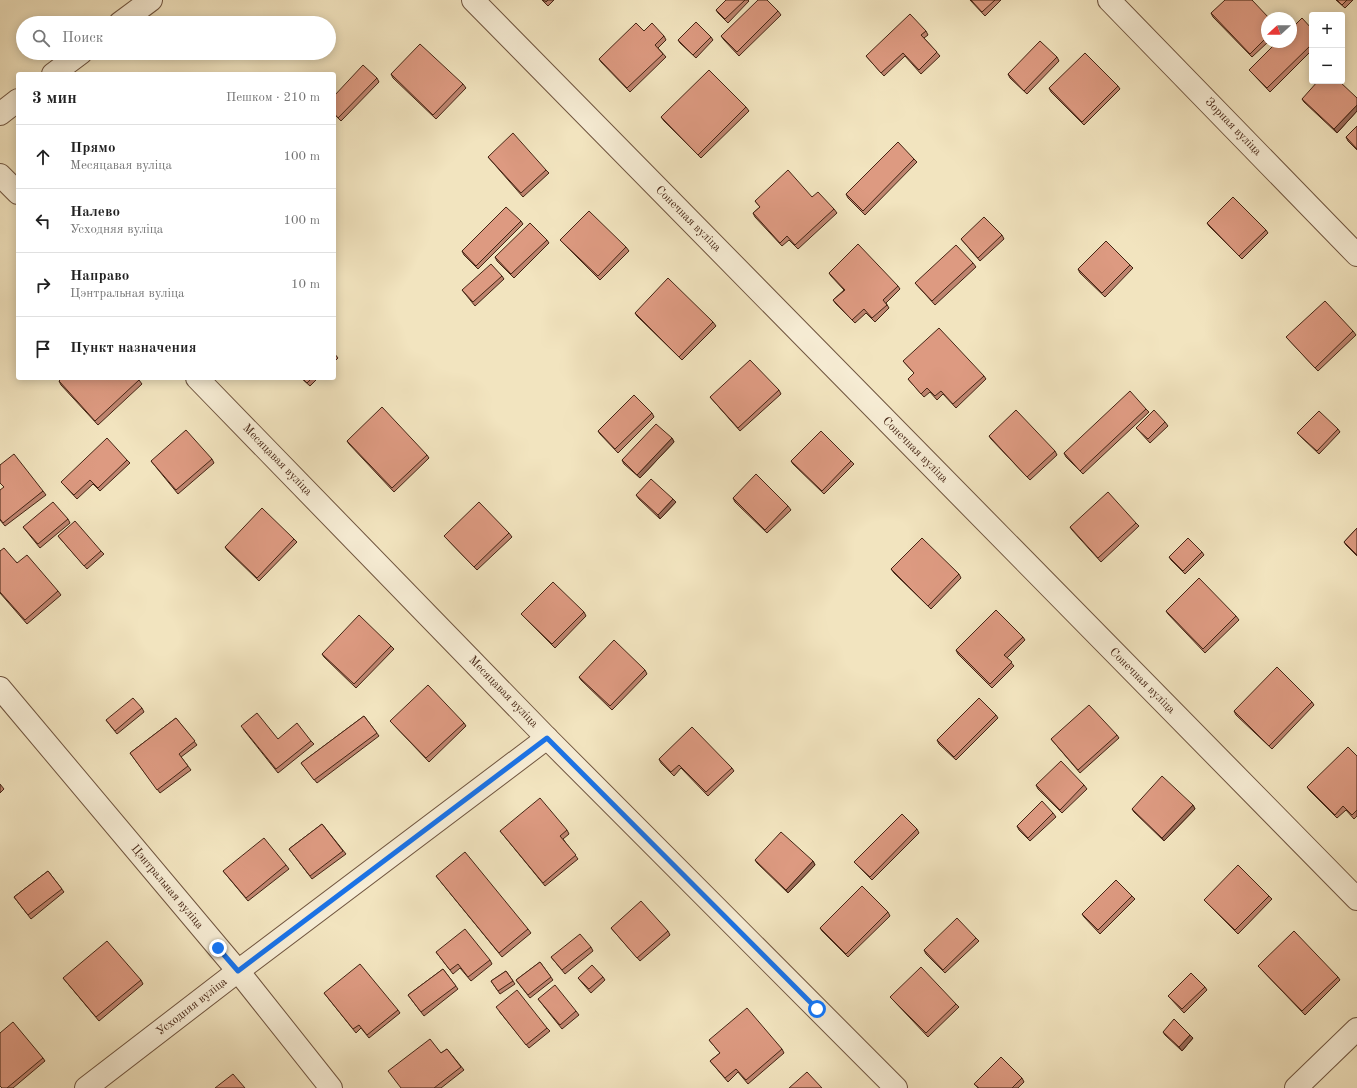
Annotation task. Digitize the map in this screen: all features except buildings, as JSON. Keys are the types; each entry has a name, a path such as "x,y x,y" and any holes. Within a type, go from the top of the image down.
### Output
{"street":[{"path":"129,16 151,0"},
{"name":"Сонечная вуліца","path":"473,0 1357,899"},
{"name":"Зорная вуліца","path":"1109,0 1357,255"},
{"path":"56,72 72,60"},
{"path":"0,114 16,102"},
{"path":"0,175 16,191"},
{"name":"Месяцавая вуліца","path":"199,380 547,738 896,1088"},
{"name":"Цэнтральная вуліца","path":"0,688 238,971 331,1088"},
{"name":"Усходняя вуліца","path":"86,1088 238,971 547,738"},
{"path":"1296,1088 1357,1029"}],"route":[{"path":"218,948 238,971 547,738 817,1009"}]}
